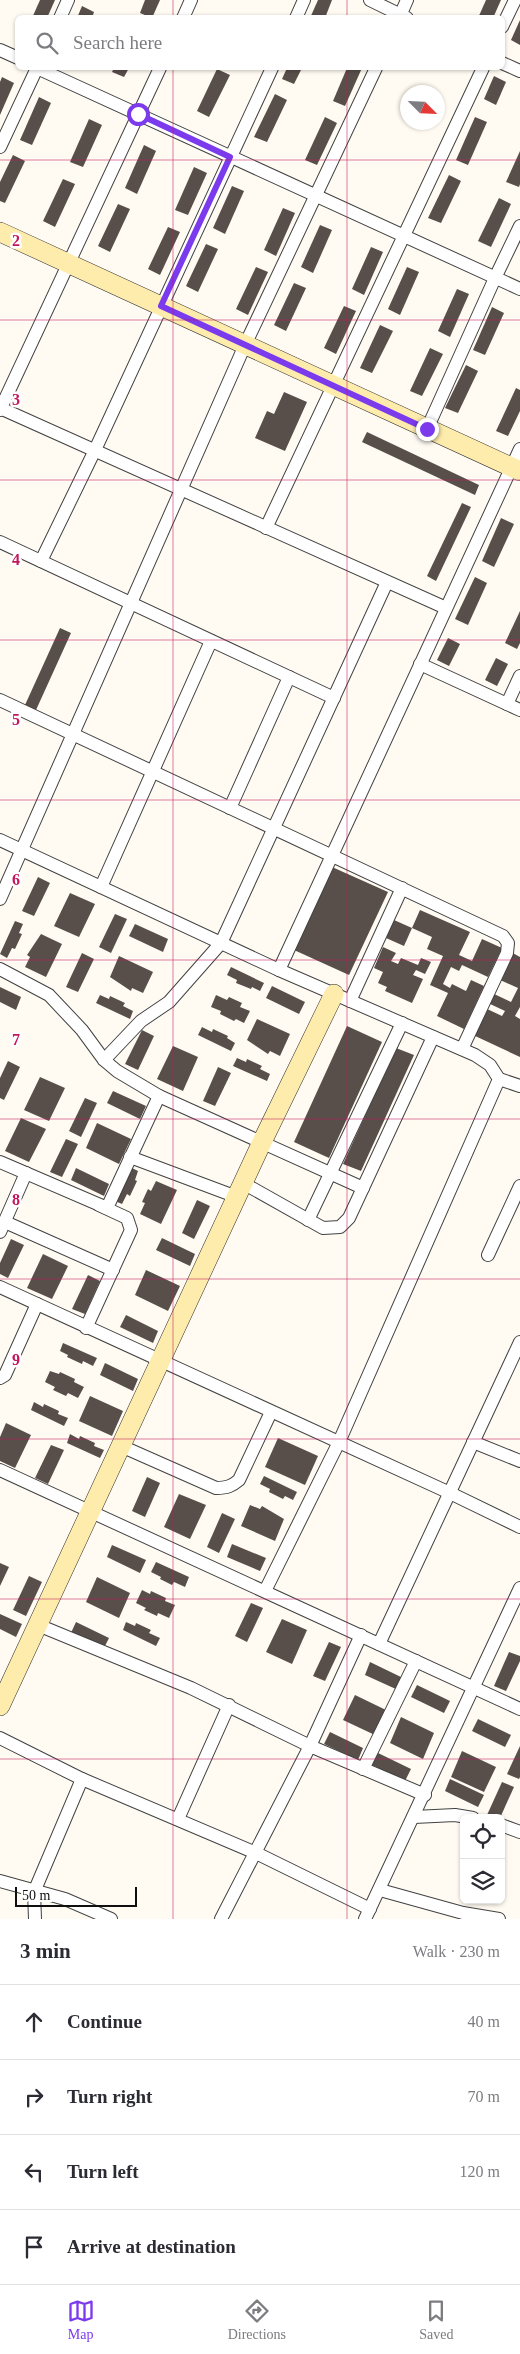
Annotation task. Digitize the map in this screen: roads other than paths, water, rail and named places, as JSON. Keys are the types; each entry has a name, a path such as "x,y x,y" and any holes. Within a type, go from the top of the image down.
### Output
{"street":[{"path":"61,15 68,0"},
{"path":"184,15 191,0"},
{"path":"297,15 304,0"},
{"path":"370,0 400,15"},
{"path":"402,15 407,0"},
{"path":"505,21 515,0"},
{"path":"0,50 15,57"},
{"path":"505,64 520,71"},
{"path":"0,147 36,70"},
{"path":"41,70 520,289"},
{"path":"159,70 0,409 446,608"},
{"path":"41,561 271,70"},
{"path":"0,899 245,345 375,70"},
{"path":"266,528 482,70"},
{"path":"427,429 520,226"},
{"path":"0,232 516,469"},
{"path":"279,970 446,608 516,469 520,450"},
{"path":"0,542 334,698"},
{"path":"104,1060 141,1021 169,1002 220,943 387,582"},
{"path":"101,887 211,641"},
{"path":"420,664 520,710"},
{"path":"507,704 520,676"},
{"path":"230,808 290,677"},
{"path":"0,700 503,936 508,943 507,953 462,1049"},
{"path":"0,840 279,970 462,1049 490,1065 500,1078 520,1086"},
{"path":"0,1706 262,1142 402,888"},
{"path":"0,969 49,995 82,1030 104,1060 117,1071 159,1096 363,1188"},
{"path":"308,1220 402,1023"},
{"path":"130,1157 240,1190 323,1228 340,1227 349,1218 432,1036"},
{"path":"265,1590 339,1442 500,1078"},
{"path":"99,1205 107,1208 159,1096"},
{"path":"0,1162 99,1205 127,1218 130,1222 131,1230 86,1328"},
{"path":"26,1173 2,1227 113,1270"},
{"path":"488,1255 520,1186"},
{"path":"0,1287 160,1362 450,1493 520,1527"},
{"path":"0,1378 5,1375 37,1304"},
{"path":"379,1644 520,1342"},
{"path":"121,1446 216,1488 226,1488 239,1480 271,1412"},
{"path":"473,1442 520,1461"},
{"path":"0,1470 91,1510 520,1709"},
{"path":"0,1738 82,1779 256,1853 368,1914 520,1588"},
{"path":"38,1625 229,1705 310,1746 425,1795"},
{"path":"222,1919 310,1746 361,1635"},
{"path":"363,1769 416,1661"},
{"path":"178,1820 229,1705"},
{"path":"35,1919 34,1892 82,1779"},
{"path":"414,1818 460,1816"},
{"path":"505,1826 520,1832"},
{"path":"0,1881 34,1892 65,1899 111,1919"},
{"path":"380,1890 463,1913 499,1919"}]}
